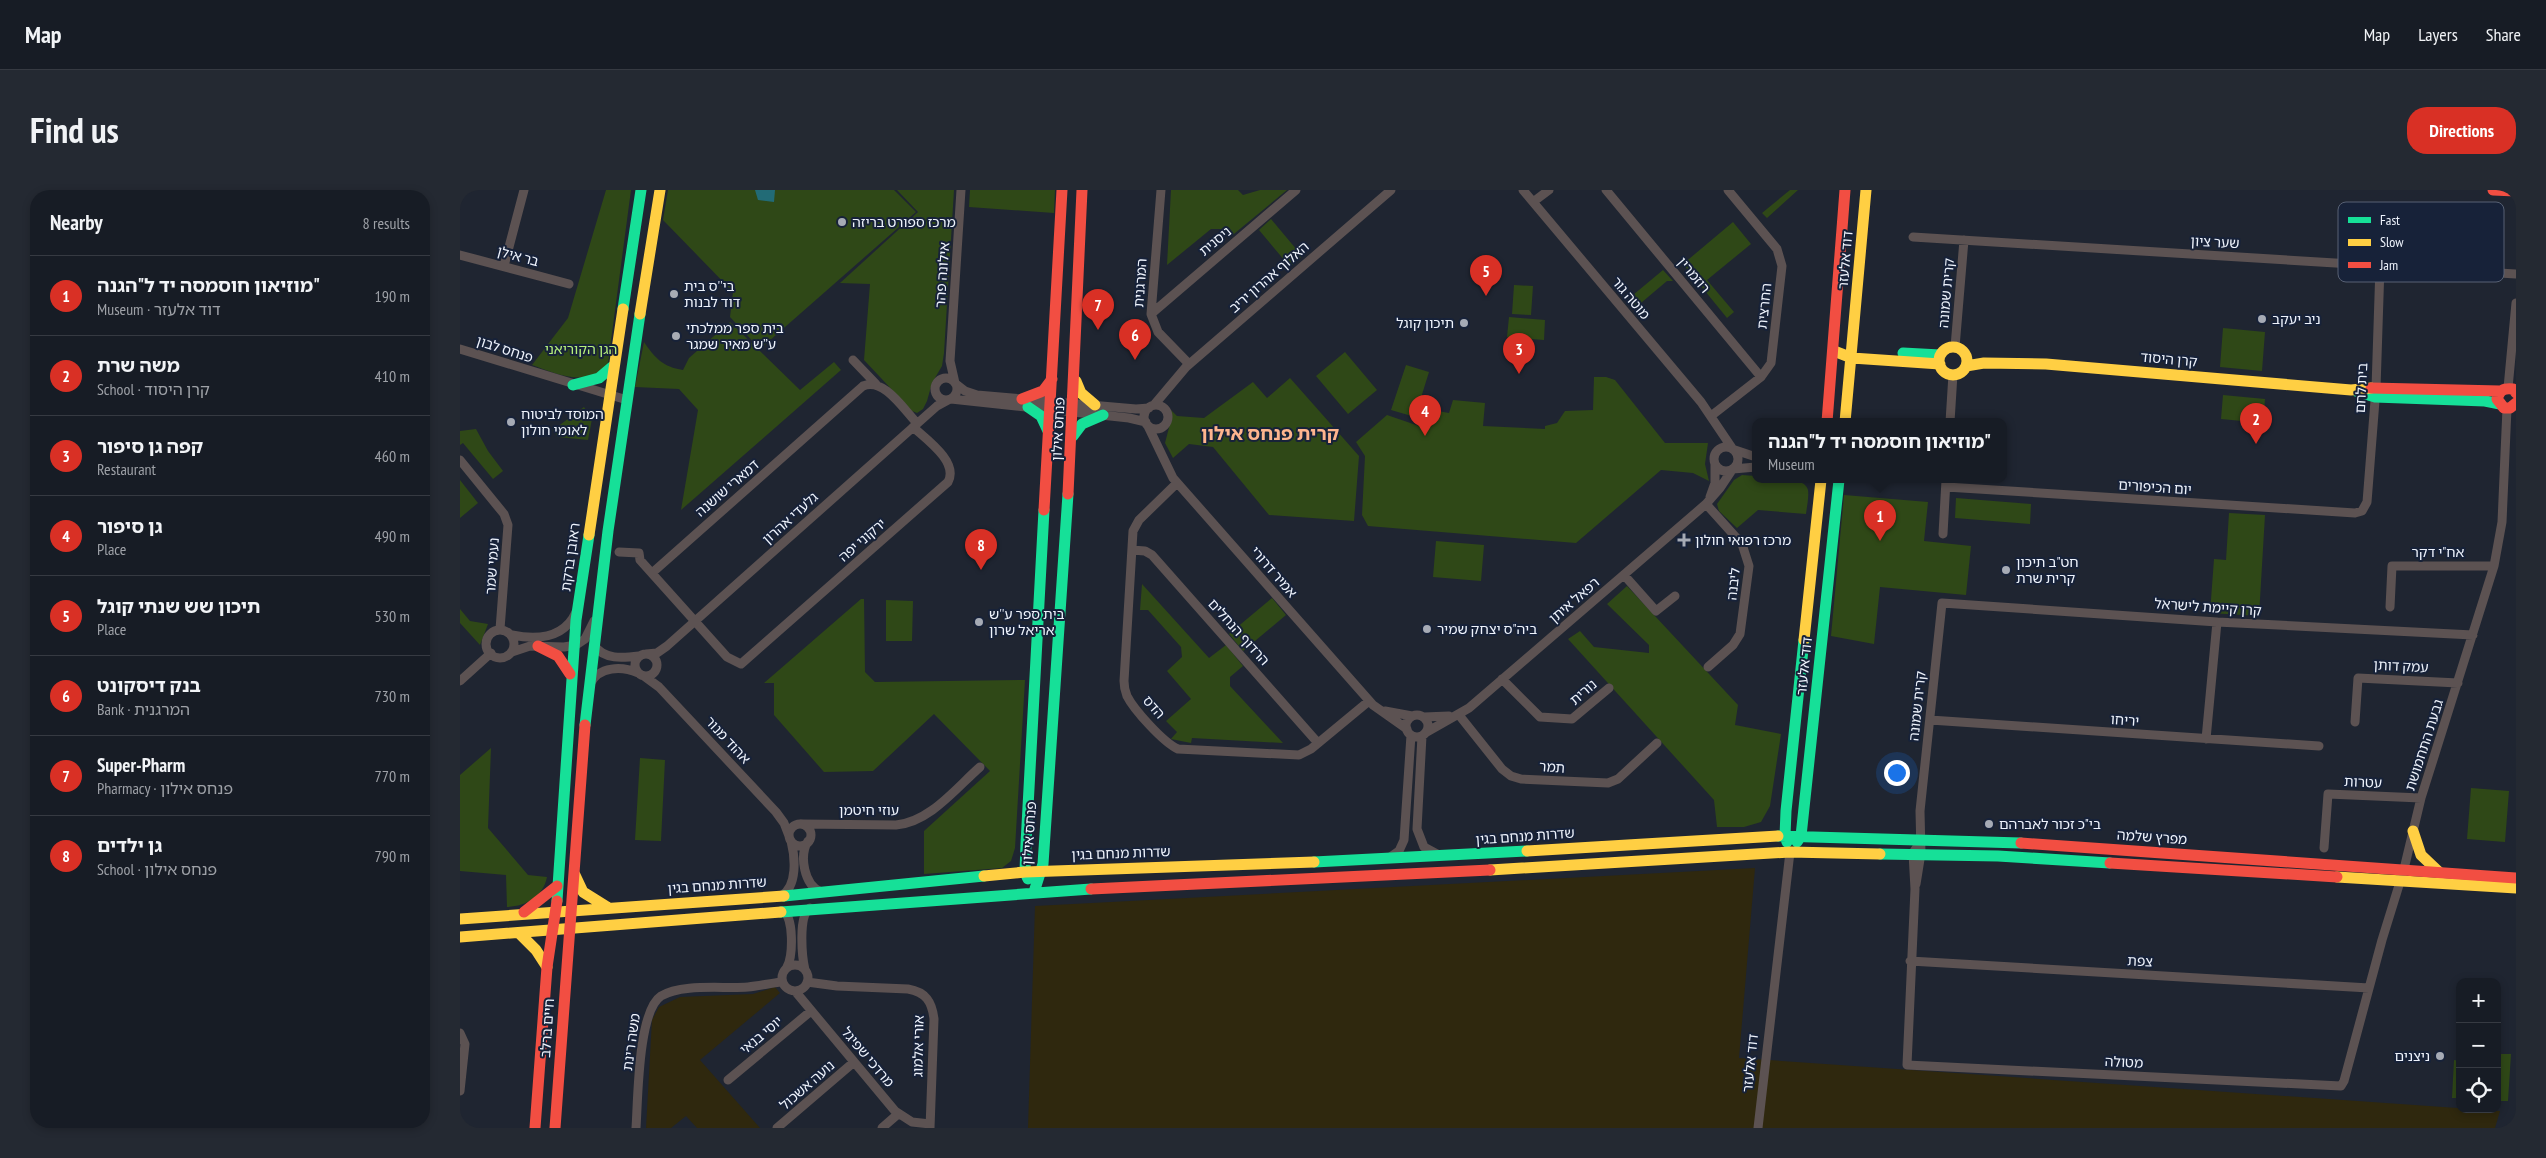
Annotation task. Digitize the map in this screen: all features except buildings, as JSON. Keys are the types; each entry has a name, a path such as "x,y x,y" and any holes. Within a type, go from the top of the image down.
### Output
{"street":[{"path":"504,266 523,190"},
{"name":"ראובן ברקת","path":"553,930 556,912 577,609 608,394 641,190"},
{"path":"570,929 590,684 598,612 627,400 660,190"},
{"name":"אילונה פהר","path":"956,384 950,361 961,190"},
{"name":"פנחס אילון","path":"1034,892 1025,872 1026,844 1062,190"},
{"name":"פנחס אילון","path":"1034,892 1041,872 1072,439 1082,190"},
{"name":"המרגנית","path":"1161,190 1151,314 1160,335 1189,364"},
{"name":"ניסנית","path":"1151,314 1296,190"},
{"name":"האלוף אהרון יריב","path":"1152,406 1189,364 1391,190"},
{"name":"מוטה גור","path":"1523,190 1711,416 1733,449"},
{"path":"1533,202 1549,190"},
{"name":"רוזמרין","path":"1606,190 1761,377"},
{"name":"החרצית","path":"1711,416 1761,377 1769,368 1772,359 1782,259 1776,248 1728,190"},
{"name":"דוד אלעזר","path":"1827,418 1846,190"},
{"name":"דוד אלעזר","path":"1845,418 1866,190"},
{"path":"2493,190 2516,191"},
{"name":"שער ציון","path":"1913,237 2338,263"},
{"name":"קרית שמונה","path":"1955,347 1964,240"},
{"name":"בר אילן","path":"460,255 569,284"},
{"name":"בית לחם","path":"2362,511 2367,502 2376,392 2379,282"},
{"path":"2508,405 2497,399 2508,390 2516,303"},
{"path":"1955,347 1962,350 1966,362 1961,372 1953,374 1944,372 1940,360 1946,348 1955,347"},
{"name":"פנחס לבון","path":"460,349 573,386 627,400"},
{"path":"1834,351 1940,360"},
{"path":"853,360 876,384 882,387 915,425"},
{"name":"אילונה פהר","path":"940,380 950,361"},
{"name":"קרן היסוד","path":"1966,362 2046,364 2485,401 2508,405"},
{"path":"573,386 599,378 612,368"},
{"path":"1950,418 1953,374"},
{"path":"1075,378 1081,393 1095,405"},
{"path":"931,411 936,386 940,380 948,379 963,390 974,394 1025,403 1041,416 1049,434"},
{"path":"1025,403 1043,391 1052,379"},
{"name":"דמארי שושנה","path":"652,572 861,388 876,384"},
{"path":"950,400 957,393 956,384"},
{"path":"1160,452 1161,436 1166,424 1166,399 1169,388"},
{"name":"קרן היסוד","path":"2376,392 2508,390"},
{"path":"936,393 940,398 950,400 1025,403 1074,408 1146,423 1156,428 1166,424"},
{"name":"גלעדי אהרון","path":"594,645 600,653 608,656 657,653 931,411 950,400"},
{"path":"1074,408 1095,405 1136,409 1152,406 1162,407 1167,412"},
{"name":"גבעת התחמושת","path":"2341,1086 2344,1081 2398,881 2404,869 2421,798 2494,566 2502,522 2508,405"},
{"path":"1146,423 1145,413 1152,406"},
{"path":"1072,439 1082,424 1103,415"},
{"name":"אמיר דרורי","path":"1146,423 1167,470 1177,483 1372,703 1409,732"},
{"path":"1716,424 1718,438 1715,464 1722,470 1752,467"},
{"name":"ירקוני יפה","path":"695,621 727,656 741,664 948,482 951,472 949,464 915,425"},
{"path":"1715,453 1722,447 1752,456"},
{"path":"1732,469 1738,461 1733,449"},
{"name":"נעמי שמר","path":"460,460 504,514 507,522 500,630"},
{"name":"רפאל איתן","path":"1706,504 1715,483 1715,464"},
{"name":"רפאל איתן","path":"1424,734 1459,715 1624,575 1706,504 1720,488 1732,469"},
{"name":"הדס","path":"1177,483 1137,522 1134,531 1125,689 1130,701 1166,742 1176,748 1185,750 1290,756 1306,752 1372,703"},
{"name":"דוד אלעזר","path":"1790,852 1801,836 1839,483"},
{"path":"1943,534 1946,483"},
{"name":"יום הכיפורים","path":"1946,483 2355,513 2362,511"},
{"name":"דוד אלעזר","path":"1758,1128 1790,852 1785,836 1786,811 1820,485"},
{"name":"ליבנה","path":"1706,504 1742,544 1749,566 1740,634 1733,645 1708,667"},
{"name":"הרדוף הנחלים","path":"1132,550 1145,551 1152,555 1318,743"},
{"path":"620,552 639,553 640,560 695,621"},
{"name":"אח\"י דקר","path":"2390,607 2392,566 2494,566"},
{"path":"1624,575 1656,611 1675,596"},
{"name":"קרית שמונה","path":"1916,838 1942,603"},
{"name":"קרן קיימת לישראל","path":"1942,603 2217,622 2473,635"},
{"path":"577,609 566,626 549,636 533,638 512,635 500,630 490,634 487,639 487,648 490,653 503,657 524,647 574,646 585,639 598,612"},
{"path":"2206,739 2217,622"},
{"path":"512,635 514,644 512,652"},
{"path":"538,646 558,656 571,675"},
{"name":"גלעדי אהרון","path":"656,668 667,646"},
{"path":"460,681 490,653"},
{"path":"641,674 635,665 643,655 655,659 659,687"},
{"path":"590,684 599,674 613,668 630,669 641,674 651,675 656,668"},
{"name":"אהוד מנור","path":"641,674 659,687 776,812 784,823 790,839 793,859 792,882 789,889 780,896"},
{"name":"עמק דותן","path":"2355,722 2358,678 2458,683"},
{"name":"נורית","path":"1502,679 1540,717 1572,719 1609,688"},
{"name":"אמיר דרורי","path":"1372,703 1394,714 1412,716"},
{"path":"1386,859 1396,853 1404,840 1409,732 1407,722 1412,716 1438,718 1459,715"},
{"name":"תמר","path":"1459,715 1503,770 1518,778 1610,783 1657,743"},
{"path":"1424,717 1428,724 1424,734 1417,829 1420,841 1427,850 1445,856"},
{"name":"יריחו","path":"1930,720 2319,746"},
{"path":"1409,732 1424,734"},
{"name":"עוזי חיטמן","path":"800,824 896,825 912,822 925,815 980,767"},
{"name":"עטרות","path":"2324,848 2328,794 2421,798"},
{"path":"1768,837 1778,827 1786,811"},
{"name":"אהוד מנור","path":"776,812 800,824"},
{"path":"809,839 800,845 790,839 791,828 800,824 808,828 809,839 805,850 806,876 812,886 821,892"},
{"name":"עוזי חיטמן","path":"809,839 816,830 829,824"},
{"path":"2413,831 2419,854 2427,864 2442,874"},
{"name":"מפרץ שלמה","path":"1785,836 1916,838 2404,869 2442,874 2516,878"},
{"name":"שדרות מנחם בגין","path":"460,919 780,896 1025,872 1386,859 1785,836"},
{"path":"1910,961 1917,853 1916,838"},
{"path":"1043,843 1051,864 1070,870"},
{"path":"1002,874 1018,863 1026,844"},
{"path":"460,937 780,910 1034,892 1419,874 1790,852"},
{"name":"מפרץ שלמה","path":"1790,852 1998,856 2516,888"},
{"path":"574,872 583,892 596,902 610,908"},
{"path":"522,914 540,902 557,886"},
{"path":"780,910 788,914 791,919 790,957 787,967 782,973 782,982 787,988 794,991 801,989 807,982 802,955 803,918 805,912 811,908"},
{"path":"568,946 595,927"},
{"name":"חיים ברלב","path":"555,1128 570,929"},
{"name":"חיים ברלב","path":"535,1128 547,967 553,930"},
{"path":"519,933 536,950 547,967"},
{"name":"צפת","path":"1910,961 2369,988"},
{"name":"מטולה","path":"1910,961 1907,1064 2341,1086"},
{"path":"787,967 797,964 805,970"},
{"name":"משה רינת","path":"636,1128 644,1030 648,1011 657,999 668,992 684,989 749,987 782,982"},
{"name":"אורי אלמוג","path":"807,982 837,986 908,989 920,992 927,998 931,1005 934,1019 930,1126"},
{"name":"מרדכי שפיגל","path":"794,991 898,1114 912,1122 930,1126"},
{"name":"יוסי בנאי","path":"728,1080 811,1011"},
{"path":"460,1032 464,1039 465,1048 460,1091"},
{"name":"נועה אשכול","path":"777,1128 854,1062"},
{"path":"882,1128 898,1114"}],"green space":[{"name":"הגן הקוריאני","path":"606,190 631,190 608,363 592,376 572,377 562,375 532,365 568,318"},
{"path":"668,190 894,190 916,212 760,349 730,317 733,292 663,220"},
{"path":"897,190 954,190 942,366 932,383 923,409 917,413 912,411 864,360 870,284 840,283 918,212"},
{"path":"970,190 1055,190 1054,213 969,207"},
{"path":"1171,190 1238,190 1243,195 1260,190 1287,190 1229,238 1220,229 1211,229 1167,265"},
{"path":"1790,190 1798,190 1767,218 1762,213"},
{"path":"1271,219 1302,256 1290,267 1259,230"},
{"path":"1733,222 1751,244 1707,280 1734,312 1727,318 1683,264"},
{"path":"1663,270 1673,281 1667,281 1635,308 1627,300"},
{"path":"1514,285 1533,286 1531,315 1512,314"},
{"path":"1509,317 1545,320 1544,340 1507,337"},
{"path":"730,322 800,390 834,362 841,370 681,510 698,410 679,389 635,387 644,342 660,361 670,367 683,370 689,358"},
{"path":"2223,328 2265,332 2262,371 2220,367"},
{"path":"1345,352 1377,390 1348,414 1316,376"},
{"path":"1406,365 1429,372 1415,417 1391,410"},
{"path":"1594,377 1606,377 1615,380 1665,443 1708,443 1705,464 1709,481 1693,473 1661,470 1576,543 1368,526 1362,515 1365,456 1356,442 1387,415 1422,427 1427,409 1449,413 1453,400 1485,403 1483,426 1545,429 1545,426 1557,423 1565,411 1593,410"},
{"path":"1290,378 1359,456 1354,521 1269,515 1213,447 1189,444 1173,458 1165,443 1172,416 1171,410 1177,416 1204,418 1253,382 1267,398"},
{"path":"2223,395 2265,399 2263,423 2221,419"},
{"path":"584,407 592,419 588,440 558,437 553,430"},
{"path":"476,429 488,451 503,471 493,479 463,443 460,445 460,431"},
{"path":"1742,475 1752,476 1752,483 1802,483 1808,490 1806,514 1758,510 1737,528 1719,511 1717,504 1734,480"},
{"path":"460,480 478,503 460,518"},
{"path":"1844,495 1928,502 1924,541 1971,546 1966,595 1880,587 1874,644 1831,636"},
{"path":"1956,498 2031,504 2030,524 1955,518"},
{"path":"2229,513 2265,515 2259,616 2210,613 2214,559 2226,560"},
{"path":"1436,541 1484,545 1481,581 1433,577"},
{"path":"1142,584 1209,658 1226,645 1243,666 1230,677 1230,686 1283,743 1192,738 1191,743 1171,739 1177,732 1166,721 1191,699 1167,671 1182,657 1181,647 1148,610 1140,610"},
{"path":"1627,586 1738,705 1735,725 1781,734 1770,806 1761,822 1744,827 1717,827 1714,800 1568,639 1580,631 1594,647 1649,653 1649,645 1607,604"},
{"path":"1272,598 1286,615 1243,651 1229,634"},
{"path":"861,599 864,599 865,672 875,682 1025,680 1015,848 1011,861 1002,868 924,874 924,831 990,771 934,714 873,771 824,772 774,715 774,683 764,683"},
{"path":"886,600 913,601 912,641 886,641"},
{"path":"460,609 470,621 488,624 480,645 460,623"},
{"path":"491,748 488,828 528,875 547,877 538,895 521,905 507,907 506,875 460,871 460,775"},
{"path":"640,758 665,760 661,841 635,840"},
{"path":"2471,788 2509,791 2505,842 2467,839"},
{"path":"2501,1054 2511,1054 2508,1101 2501,1101"},
{"path":"2454,1060 2456,1060 2456,1098 2452,1098"}],"sand":[{"path":"1755,868 1739,1058 2456,1108 2456,1113 2499,1113 2495,1128 1028,1128 1035,906"},
{"path":"775,987 780,993 700,1060 760,1128 697,1128 686,1116 671,1128 646,1128 652,1020 659,1007 680,997 753,994"}],"water":[{"path":"755,190 775,190 774,202 758,200"}],"traffic: fast":[{"path":"623,309 641,190"},
{"path":"585,725 608,531 640,314"},
{"path":"1903,353 1940,355"},
{"path":"573,385 599,378 612,367"},
{"path":"2358,392 2375,397 2485,401 2500,404"},
{"path":"1028,407 1041,416 1048,431"},
{"path":"1073,436 1082,424 1103,415"},
{"path":"1797,842 1801,836 1839,483"},
{"path":"1034,892 1043,864 1068,494"},
{"path":"1028,879 1025,872 1026,844 1044,510"},
{"path":"557,901 576,620 589,535"},
{"path":"1787,842 1785,836 1786,811 1804,640"},
{"path":"1778,836 2021,843"},
{"path":"1314,862 1527,851"},
{"path":"1880,854 1998,856 2110,863"},
{"path":"784,896 984,876"},
{"path":"781,912 1091,889"}],"traffic: slow":[{"path":"640,314 660,190"},
{"path":"1845,418 1866,190"},
{"path":"589,535 623,309"},
{"path":"1953,347 1963,351 1967,361 1963,371 1953,375 1943,371 1939,361 1943,351 1953,347"},
{"path":"1834,351 1852,358 1940,364"},
{"path":"1966,366 1984,363 2046,364 2351,390 2371,388"},
{"path":"1076,381 1081,393 1095,405"},
{"path":"1804,640 1821,483"},
{"path":"2413,831 2421,855 2440,873"},
{"path":"1527,851 1778,836"},
{"path":"1490,870 1790,852 1880,854"},
{"path":"984,876 1025,872 1314,862"},
{"path":"575,875 583,892 607,907"},
{"path":"2337,877 2516,888"},
{"path":"460,919 784,896"},
{"path":"460,937 781,912"},
{"path":"519,933 536,950 547,967"}],"traffic: jam":[{"path":"1044,510 1062,190"},
{"path":"1068,494 1082,190"},
{"path":"1827,418 1845,190"},
{"path":"2493,190 2516,191"},
{"path":"1022,399 1043,391 1052,379"},
{"path":"2371,388 2500,391"},
{"path":"2516,393 2513,389 2504,389 2497,399 2504,408 2510,408 2516,403"},
{"path":"538,646 558,656 570,674"},
{"path":"555,1128 585,725"},
{"path":"2021,843 2516,878"},
{"path":"2110,863 2337,877"},
{"path":"1091,889 1490,870"},
{"path":"524,912 557,886"},
{"path":"535,1128 547,967 557,901"}],"place":[{"name":"מרכז ספורט בריזה","path":"842,222"},
{"name":"בי''ס בית דוד לבנות","path":"674,294"},
{"name":"תיכון שש שנתי קוגל","path":"1486,296"},
{"name":"ניב יעקב","path":"2262,319"},
{"name":"תיכון קוגל","path":"1464,323"},
{"name":"Super-Pharm","path":"1098,330"},
{"name":"בית ספר ממלכתי ע’’ש מאיר שמגר","path":"676,336"},
{"name":"בנק דיסקונט","path":"1135,360"},
{"name":"קפה גן סיפור","path":"1519,374"},
{"name":"המוסד לביטוח לאומי חולון","path":"511,422"},
{"name":"גן סיפור","path":"1425,436"},
{"name":"משה שרת","path":"2256,444"},
{"name":"מרכז רפואי חולון","path":"1684,540"},
{"name":"מוזיאון חוסמסה יד ל\"הגנה\"","path":"1880,541"},
{"name":"גן ילדים","path":"981,570"},
{"name":"חט\"ב תיכון קרית שרת","path":"2006,570"},
{"name":"בית ספר ע''ש אריאל שרון","path":"979,622"},
{"name":"ביה\"ס יצחק שמיר","path":"1427,629"},
{"name":"בי\"כ זכור לאברהם","path":"1989,824"},
{"name":"ניצנים","path":"2440,1056"}],"district":[{"name":"קרית פנחס אילון","path":"1270,433"}]}
